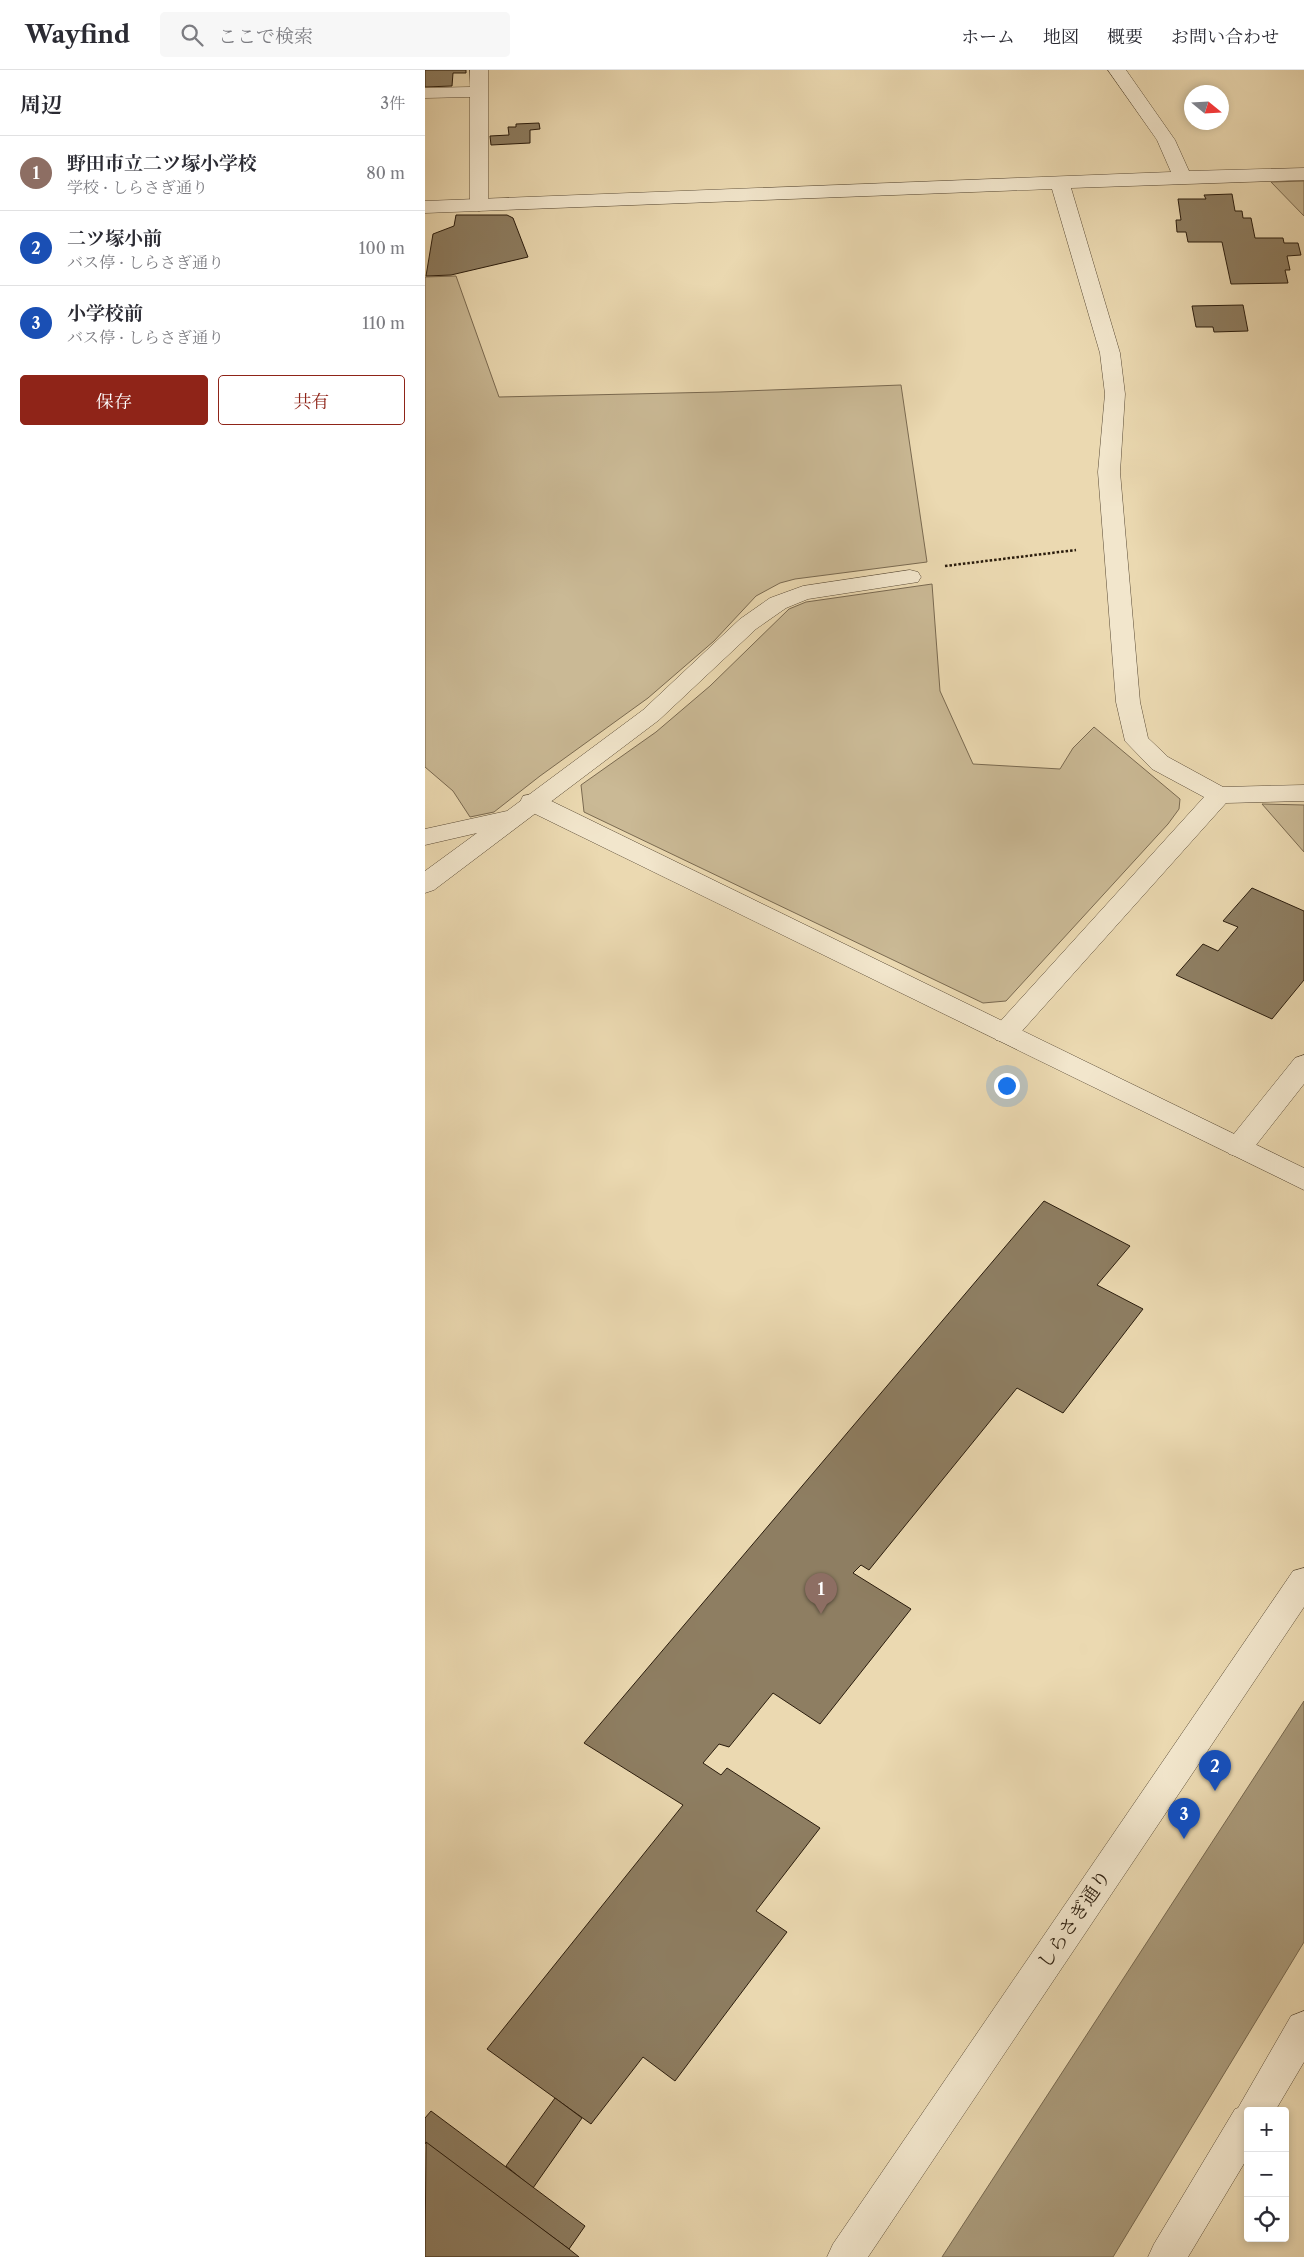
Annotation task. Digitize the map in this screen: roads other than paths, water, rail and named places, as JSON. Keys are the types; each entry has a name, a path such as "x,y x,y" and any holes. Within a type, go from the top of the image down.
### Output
{"street":[{"path":"479,70 479,205"},
{"path":"1117,70 1166,140 1182,177"},
{"path":"425,94 479,92"},
{"path":"425,207 1182,177 1304,174"},
{"path":"1060,183 1110,353 1115,394 1109,472 1128,702 1137,741 1160,763 1219,795 1304,793"},
{"path":"425,884 651,715 748,624 778,603 803,592 910,577"},
{"path":"1005,1033 1219,795"},
{"path":"425,837 523,809 1005,1033 1304,1180"},
{"path":"1239,1148 1304,1066"},
{"name":"しらさぎ通り","path":"845,2257 1304,1581"},
{"path":"1257,2107 1304,2028"},
{"path":"1167,2257 1244,2129"}],"place":[{"name":"野田市立二ツ塚小学校","path":"821,1614"},
{"name":"二ツ塚小前","path":"1215,1791"},
{"name":"小学校前","path":"1184,1839"}]}
